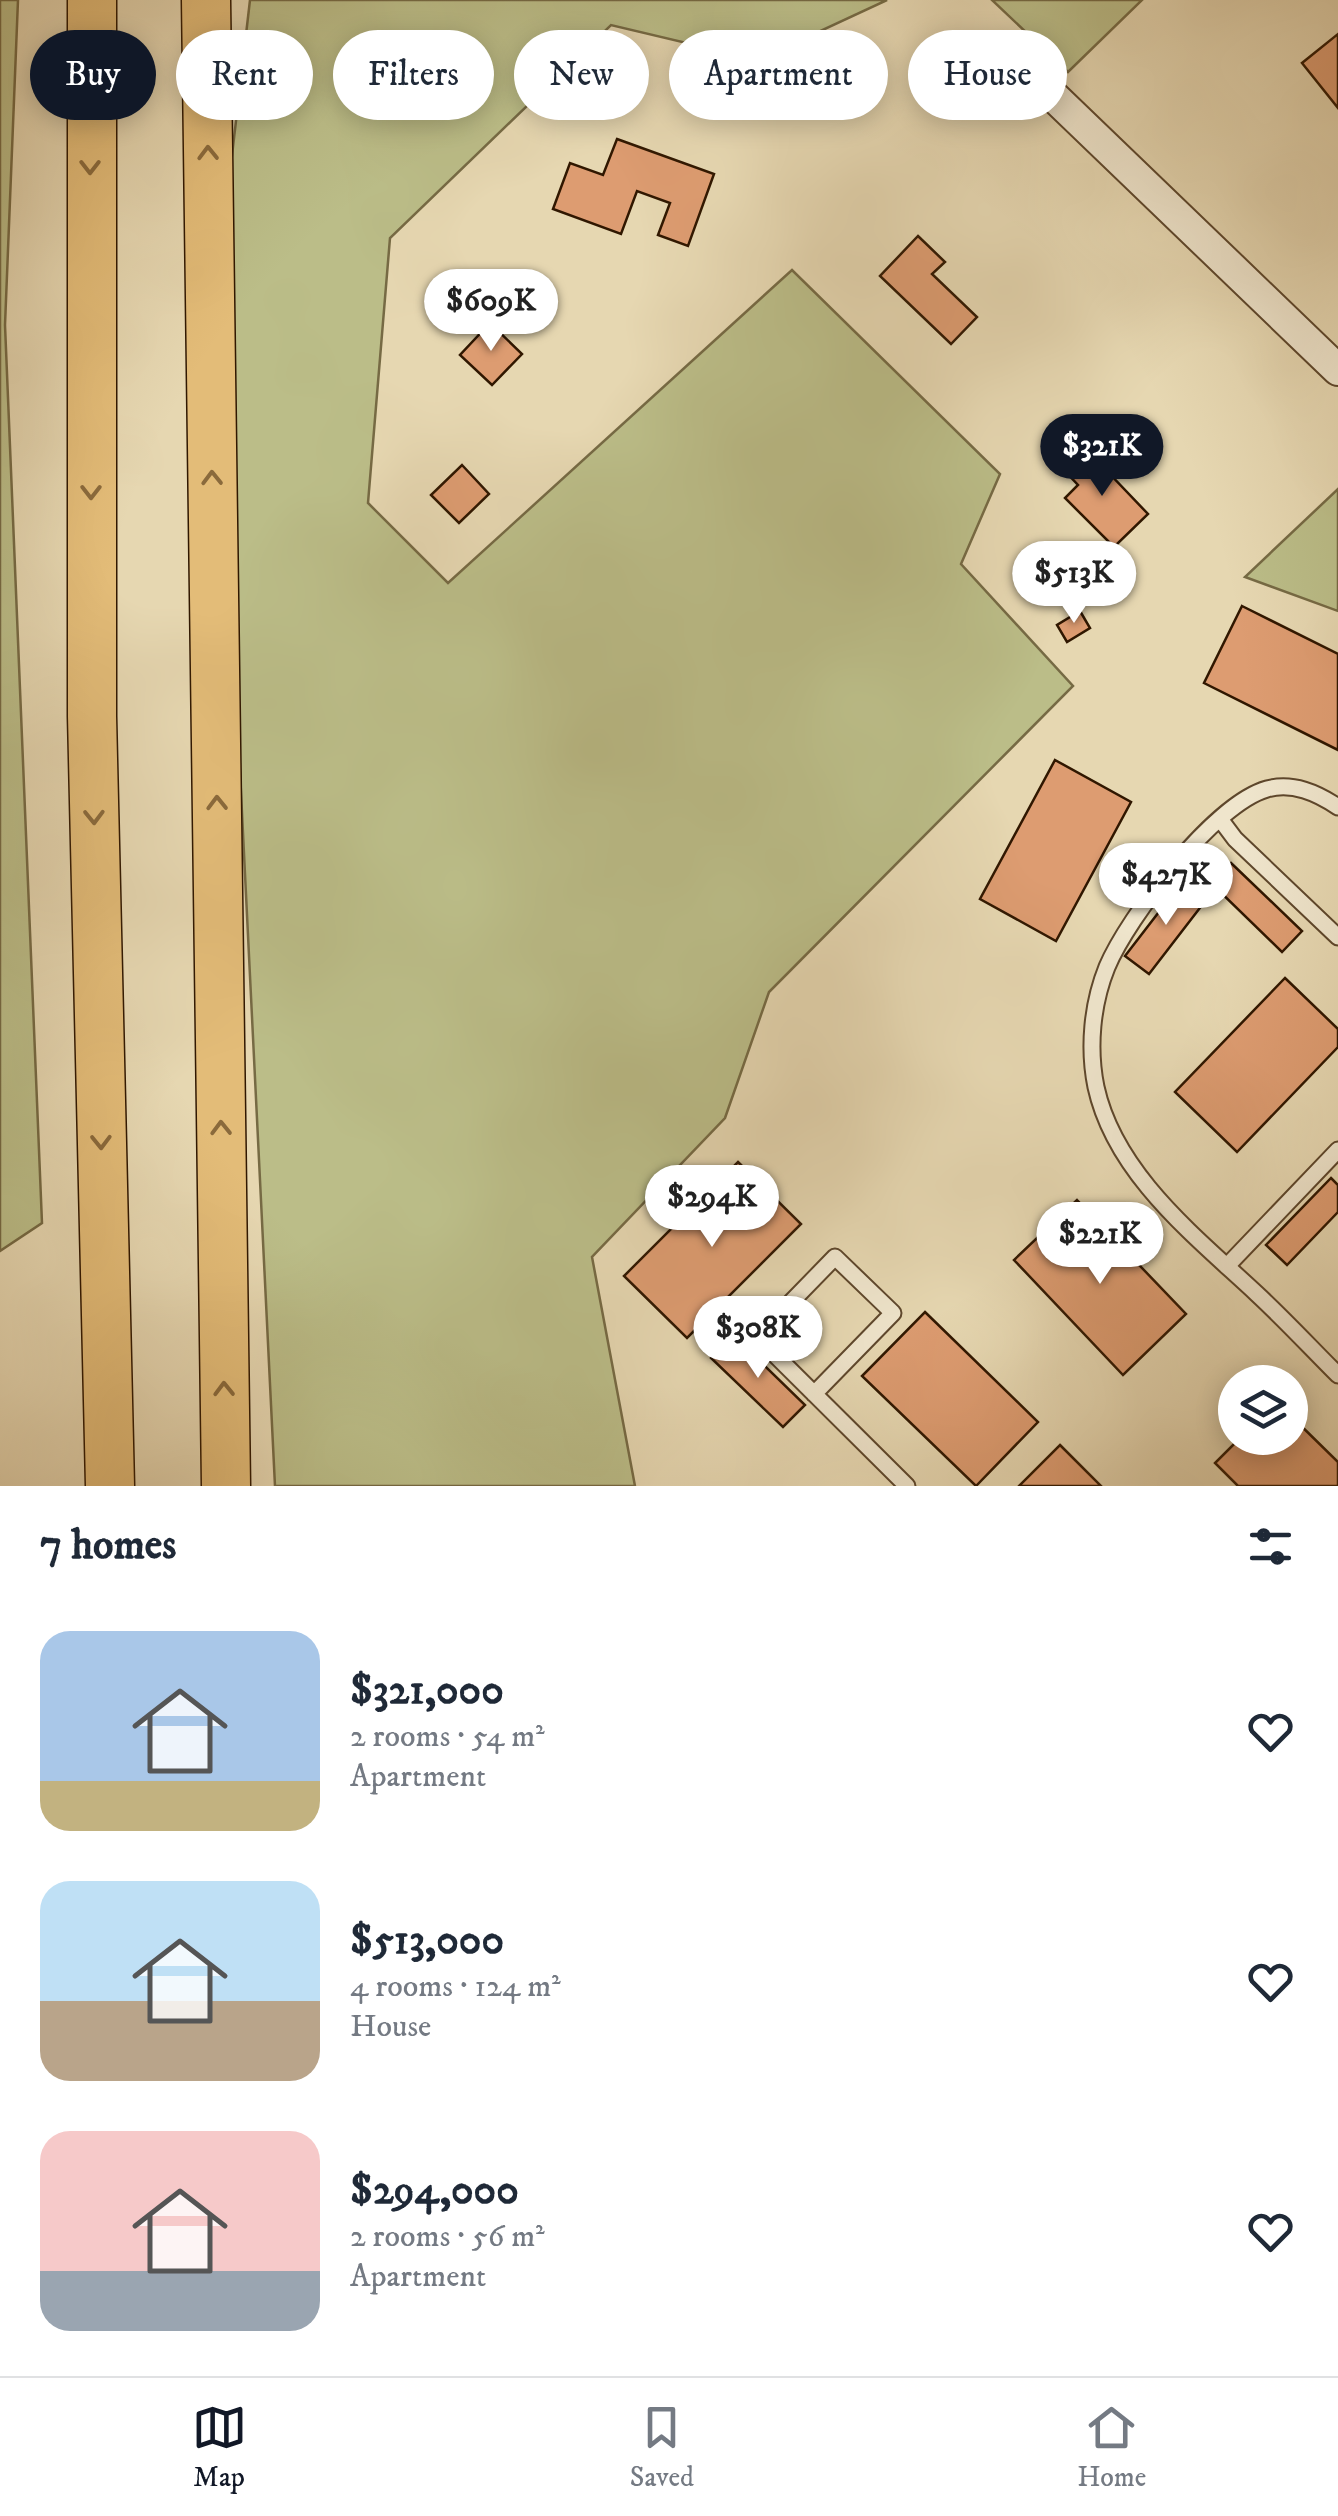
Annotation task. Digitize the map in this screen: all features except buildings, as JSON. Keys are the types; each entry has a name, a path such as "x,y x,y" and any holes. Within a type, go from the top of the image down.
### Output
{"highway":[{"path":"92,0 92,696 110,1486"},
{"path":"206,0 226,1486"}],"street":[{"path":"1067,109 1338,370"}],"lane":[{"path":"1338,808 1317,794 1280,786 1263,790 1220,818 1160,882 1121,938 1106,969 1098,999 1092,1057 1104,1113 1133,1168 1338,1375"},
{"path":"1220,818 1236,840 1338,938"},
{"path":"1227,1266 1338,1150"},
{"path":"814,1394 893,1313 835,1258 758,1337 814,1394 907,1486"}],"green space":[{"path":"0,0 18,0 5,325 42,1223 0,1251"},
{"path":"250,0 887,0 822,30 669,30 669,39 649,34 649,30 611,25 606,30 514,30 514,118 390,238 368,503 448,583 792,270 1000,474 961,564 1073,686 769,992 725,1118 592,1257 635,1486 275,1486 227,507 226,207 236,120 313,120 313,30 247,30"},
{"path":"992,0 1142,0 1068,72 1067,30 1024,30"},
{"path":"1338,489 1338,611 1245,577"}]}
